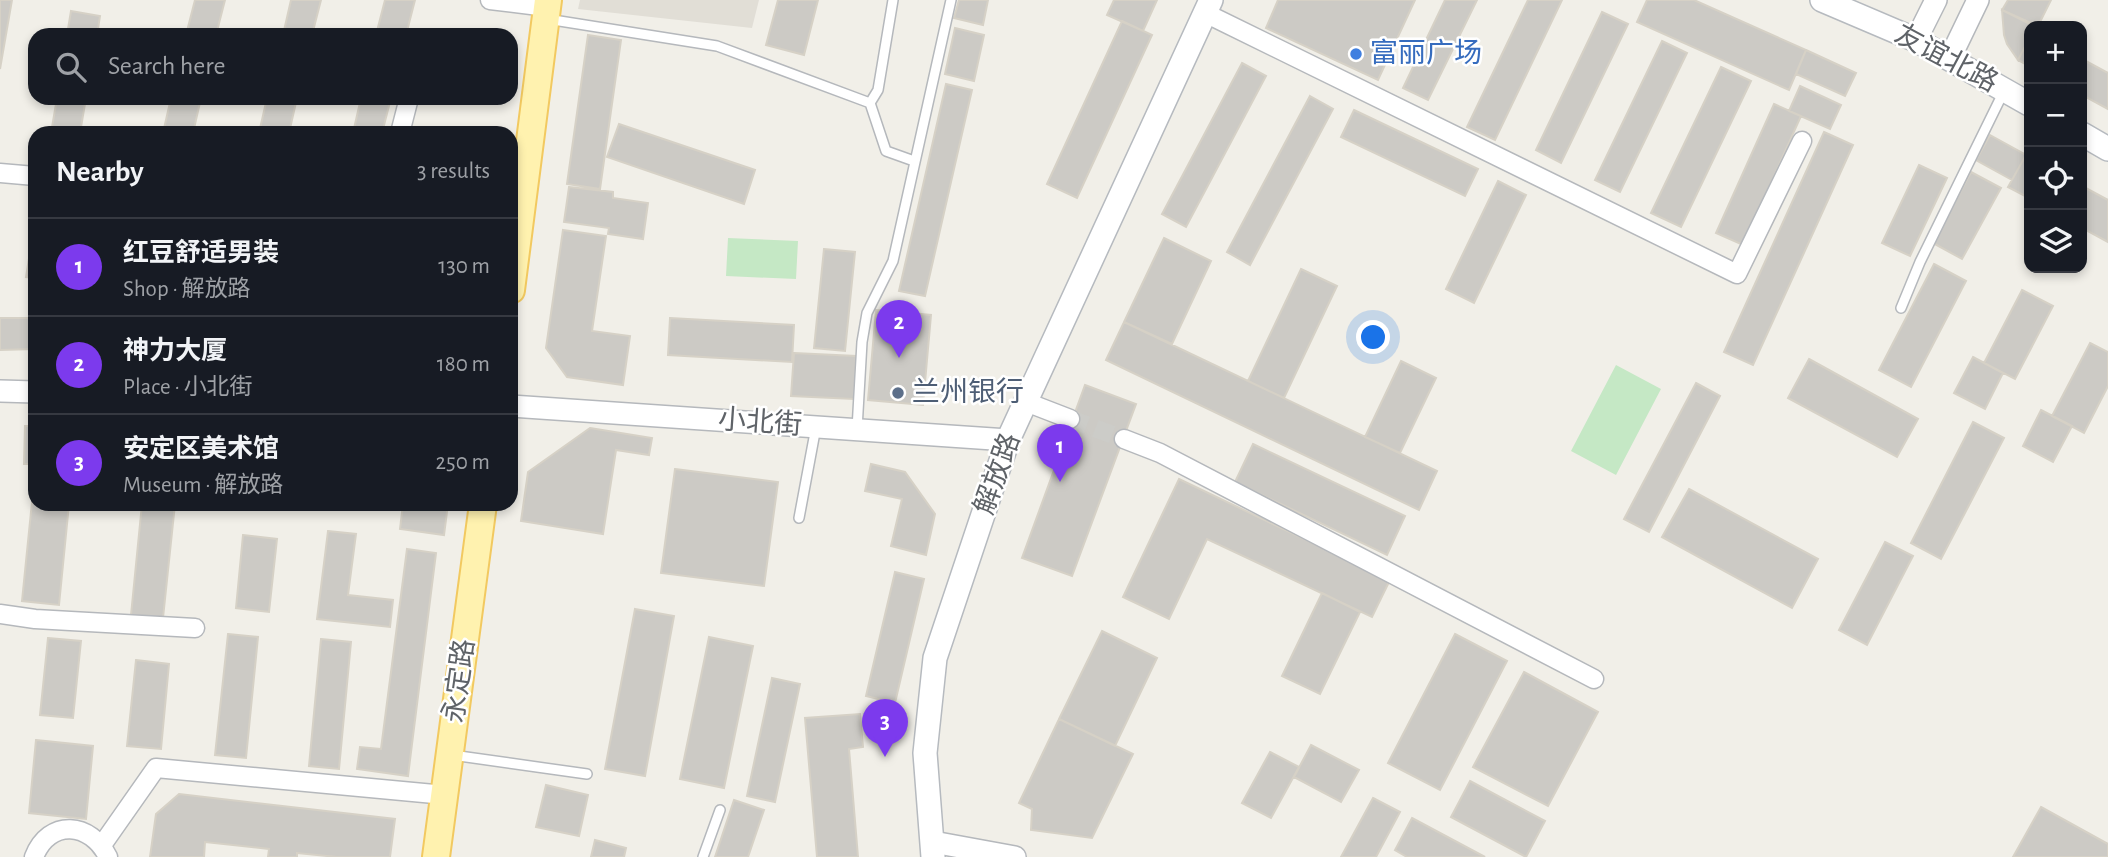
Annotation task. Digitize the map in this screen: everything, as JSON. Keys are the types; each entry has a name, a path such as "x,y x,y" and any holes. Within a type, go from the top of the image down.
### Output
{"main road":[{"name":"友谊北路","path":"1822,0 1916,40 2024,101"},
{"name":"解放路","path":"933,849 926,753 935,659 1008,440 1208,7"},
{"path":"518,235 547,9"},
{"path":"2087,137 2108,149"},
{"name":"永定路","path":"436,857 482,511"}],"street":[{"path":"490,0 547,9"},
{"path":"1916,40 1936,0"},
{"path":"1950,58 1978,0"},
{"path":"1208,7 1737,274 1802,141"},
{"path":"402,126 407,105"},
{"path":"0,173 28,175"},
{"path":"0,391 28,392"},
{"path":"1026,402 1070,419"},
{"name":"小北街","path":"518,406 1008,440"},
{"path":"1124,439 1160,453 1594,679"},
{"path":"0,614 35,619 195,628"},
{"path":"34,857 48,836 62,830 77,830 91,835 105,851 156,768 445,795"},
{"path":"933,849 1015,857"}],"lane":[{"path":"870,103 878,90 893,0"},
{"path":"857,429 862,342 867,313 893,261 951,0"},
{"path":"547,9 717,46 870,103"},
{"path":"1901,308 1920,262 2004,90"},
{"path":"870,103 886,151 915,161"},
{"path":"799,518 816,427"},
{"path":"450,755 587,774"},
{"path":"703,857 720,810"}],"shaded area":[{"path":"580,0 759,0 752,28 578,9"}],"green space":[{"path":"728,238 798,241 796,279 726,276"},
{"path":"1616,365 1661,389 1616,475 1571,451"}],"building":[{"path":"0,0 12,0 0,69"},
{"path":"195,0 225,0 218,28 188,28"},
{"path":"291,0 321,0 314,28 285,28"},
{"path":"385,0 415,0 408,28 378,28"},
{"path":"778,0 818,0 804,55 766,45"},
{"path":"959,0 988,0 983,25 954,18"},
{"path":"1114,0 1157,0 1143,31 1107,15"},
{"name":"富丽广场","path":"1278,0 1415,0 1378,80 1266,28"},
{"path":"1445,0 1477,0 1428,100 1403,88"},
{"path":"1528,0 1562,0 1495,140 1467,127"},
{"path":"1647,0 1694,0 1806,50 1789,90 1637,22"},
{"path":"2008,0 2051,0 2040,21 2027,21 2002,10"},
{"path":"2002,10 2024,21 2024,49 2018,60 2007,44"},
{"path":"71,11 100,16 98,28 68,28"},
{"path":"1602,12 1628,24 1561,163 1536,150"},
{"path":"1122,21 1152,35 1077,198 1047,184"},
{"path":"955,28 984,35 974,81 945,74"},
{"path":"588,35 621,40 600,189 567,184"},
{"path":"1662,41 1687,53 1620,192 1595,180"},
{"path":"2024,49 2024,63 2018,60"},
{"path":"1806,50 1856,73 1845,96 1796,74"},
{"path":"2087,62 2108,73 2108,109 2087,98"},
{"path":"1242,63 1266,76 1186,227 1162,214"},
{"path":"1721,67 1751,81 1681,227 1651,213"},
{"path":"946,84 972,90 925,296 899,291"},
{"path":"1800,86 1841,105 1830,129 1789,111"},
{"path":"1310,96 1333,109 1250,265 1227,252"},
{"path":"1774,104 1801,116 1743,245 1716,233"},
{"path":"56,105 85,105 81,126 52,126"},
{"path":"169,105 199,105 195,126 165,126"},
{"path":"265,105 295,105 291,126 261,126"},
{"path":"359,105 389,105 384,126 355,126"},
{"path":"1354,110 1478,169 1465,196 1341,137"},
{"path":"619,124 755,170 744,204 607,157"},
{"path":"1824,132 1853,145 1753,365 1724,352"},
{"path":"1990,135 2024,154 2012,180 1976,160"},
{"path":"2024,159 2024,195 2008,187"},
{"path":"1919,165 1947,178 1910,256 1882,243"},
{"path":"1971,172 2001,188 1962,259 1933,243"},
{"path":"1498,181 1526,195 1474,303 1446,289"},
{"path":"569,187 613,192 613,198 648,203 643,239 608,234 609,228 564,222"},
{"path":"2087,189 2108,200 2108,242 2087,231"},
{"path":"563,230 606,236 592,331 630,336 623,385 567,377 546,348"},
{"path":"1164,238 1211,261 1172,344 1124,322"},
{"path":"824,249 855,252 845,351 814,348"},
{"path":"1934,264 1966,281 1911,387 1879,370"},
{"path":"1301,269 1337,286 1284,398 1248,381"},
{"path":"2022,290 2053,306 2015,379 1984,363"},
{"path":"876,310 931,315 923,405 868,400"},
{"path":"0,318 28,318 28,349 0,350"},
{"path":"670,318 794,325 792,362 668,355"},
{"path":"1124,322 1437,471 1419,510 1106,360"},
{"path":"2090,343 2108,352 2108,386 2084,433 2052,416"},
{"path":"794,353 856,356 854,399 791,396"},
{"path":"1973,357 2003,373 1985,409 1954,393"},
{"path":"1809,359 1918,419 1897,457 1788,398"},
{"path":"1401,361 1436,378 1400,453 1365,437"},
{"path":"1696,383 1720,396 1649,532 1624,519"},
{"path":"1085,385 1136,404 1072,576 1022,558"},
{"path":"2041,410 2072,426 2053,462 2023,446"},
{"path":"1973,422 2004,438 1941,559 1911,543"},
{"path":"25,426 28,426 28,464 24,464"},
{"path":"590,428 652,438 649,455 616,450 603,534 521,521 528,472"},
{"path":"1253,444 1405,516 1387,555 1235,482"},
{"path":"871,464 905,472 935,514 926,555 891,546 902,499 865,491"},
{"path":"675,469 778,482 764,586 661,573"},
{"path":"1179,479 1390,580 1372,617 1207,539 1169,619 1123,597"},
{"path":"1689,489 1818,559 1792,608 1662,537"},
{"path":"31,511 68,511 59,605 22,601"},
{"path":"141,511 174,511 163,618 131,615"},
{"path":"402,511 447,511 444,535 400,529"},
{"path":"328,531 356,534 348,595 393,600 390,627 317,619"},
{"path":"243,535 277,539 269,612 236,608"},
{"path":"1885,542 1913,556 1867,645 1839,630"},
{"path":"407,549 436,553 408,776 357,769 360,747 381,749"},
{"path":"895,572 924,579 895,703 866,696"},
{"path":"1322,593 1360,612 1320,694 1282,676"},
{"path":"635,609 674,616 645,776 605,769"},
{"path":"1102,631 1157,658 1115,746 1059,719"},
{"path":"228,634 258,637 246,758 215,755"},
{"path":"1455,634 1507,661 1440,790 1388,763"},
{"path":"709,637 753,646 724,788 680,779"},
{"path":"48,638 81,641 73,718 40,715"},
{"path":"321,639 351,642 339,769 309,766"},
{"path":"136,660 169,664 161,749 127,746"},
{"path":"1524,672 1598,712 1548,806 1473,767"},
{"path":"772,678 800,684 775,802 747,796"},
{"path":"860,714 863,747 849,749 858,857 817,857 805,718"},
{"path":"1059,719 1133,754 1092,838 1031,830 1032,809 1019,803"},
{"path":"36,740 93,746 86,819 29,813"},
{"path":"1311,745 1359,770 1341,802 1294,777"},
{"path":"1270,752 1299,767 1271,818 1242,803"},
{"path":"1470,781 1545,821 1526,857 1451,817"},
{"path":"546,785 588,795 579,836 536,827"},
{"path":"179,794 395,819 390,857 337,857 297,853 297,857 268,857 269,849 205,842 204,857 150,857 156,814"},
{"path":"1373,798 1400,812 1376,857 1341,857"},
{"path":"734,800 764,810 748,857 715,857"},
{"path":"2041,807 2108,844 2108,857 2013,857"},
{"path":"1412,818 1485,857 1407,857 1395,850"},
{"path":"595,840 626,848 624,857 591,857"}],"tunnel":[{"path":"1070,419 1124,439"}],"place":[{"name":"富丽广场","path":"1356,54"},
{"name":"神力大厦","path":"899,358"},
{"name":"兰州银行","path":"898,393"},
{"name":"红豆舒适男装","path":"1060,482"},
{"name":"安定区美术馆","path":"885,757"}]}
